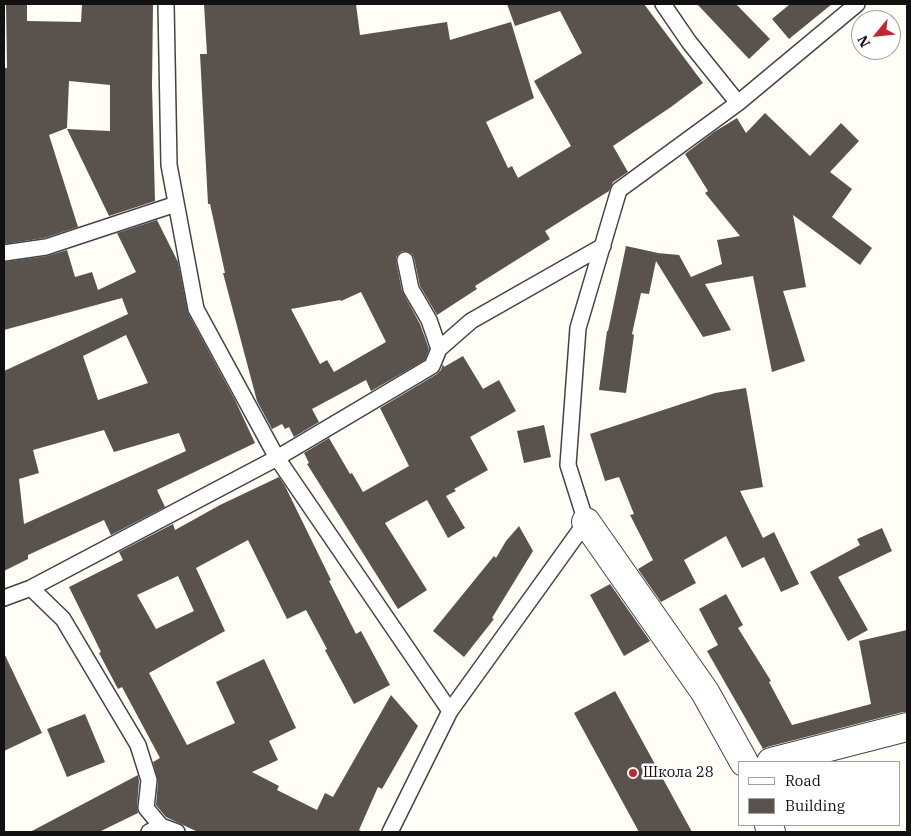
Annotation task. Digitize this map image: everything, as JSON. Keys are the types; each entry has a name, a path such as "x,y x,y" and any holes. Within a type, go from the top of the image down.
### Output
{"street":[{"path":"586,522 705,692 743,761"},
{"path":"775,761 907,727"}],"lane":[{"path":"166,4 169,165 196,309 277,458 450,712"},
{"path":"663,4 689,42 738,103"},
{"path":"390,832 450,712 586,522 568,465 578,328 619,190 738,103 857,4"},
{"path":"4,253 46,247 176,204"},
{"path":"4,598 31,588 277,458 432,366 439,349 471,321 603,246"},
{"path":"405,260 410,289 429,320 439,349"},
{"path":"31,588 63,619 138,744 149,780 146,808 155,829 177,832"}],"building":[{"path":"6,4 27,4 27,21 81,22 82,4 153,4 152,86 155,201 109,216 67,129 110,131 110,85 69,81 67,128 49,135 78,227 44,238 4,244 4,68 7,68"},
{"path":"204,4 356,4 360,35 447,22 450,40 511,22 534,98 486,122 508,168 512,166 518,178 571,146 534,81 582,53 560,11 515,26 507,4 644,4 703,83 613,146 628,172 613,182 609,191 545,231 550,239 475,286 477,289 437,315 420,286 412,254 407,251 399,253 396,261 402,291 420,324 429,349 425,360 371,391 366,380 312,409 319,422 294,437 289,427 285,429 282,424 272,429 257,401 223,273 225,273 210,204 208,204 200,54 207,54","holes":["361,292 386,342 334,372 327,360 320,364 291,309 341,301"]},
{"path":"697,4 736,4 770,39 749,59"},
{"path":"790,4 832,4 789,39 772,19"},
{"path":"765,113 810,156 841,123 859,141 830,172 852,189 832,217 872,248 860,265 793,215 806,287 783,291 805,361 772,372 753,276 705,284 731,330 703,337 656,261 649,294 641,293 632,334 634,335 626,393 599,390 607,331 626,246 657,253 679,255 691,277 722,264 717,240 740,236 705,193 708,191 685,154 714,132 737,118 746,133"},
{"path":"157,220 178,262 188,313 235,400 255,443 157,490 165,507 111,535 104,520 28,555 28,559 4,571 4,371 128,314 122,298 4,330 4,262 47,256 67,250 75,277 92,272 98,290 136,272 117,233","holes":["126,335 148,383 98,400 83,356","104,430 114,452 179,433 186,451 24,524 19,479 39,473 33,450"]},
{"path":"463,356 483,389 499,380 516,411 470,437 488,470 454,489 456,491 446,496 465,528 448,538 427,500 385,523 427,590 398,609 307,464 309,463 304,453 329,438 363,492 409,466 380,408 437,374 443,364 444,367"},
{"path":"746,388 763,487 740,491 763,538 774,532 799,584 781,592 764,557 742,568 726,536 684,560 696,583 661,602 638,569 653,560 630,515 634,514 619,477 605,481 590,434 715,393"},
{"path":"544,425 551,457 524,463 517,431"},
{"path":"279,477 356,634 361,631 390,685 354,704 306,610 287,619 248,540 196,568 225,631 149,673 187,745 235,723 216,682 264,659 296,728 269,741 278,760 252,772 279,786 277,790 317,810 325,793 333,797 391,695 418,726 382,789 378,787 359,830 363,832 198,832 166,817 156,805 158,781 153,762 160,758 122,687 118,689 99,653 101,652 69,587 123,560 119,552 173,524 175,530 220,505","holes":["178,576 194,611 156,629 137,595"]},
{"path":"519,526 533,551 492,618 494,619 464,657 433,631 494,556 496,558 506,541"},
{"path":"882,528 892,551 838,577 868,630 848,641 810,572 860,545 857,539"},
{"path":"610,584 650,641 624,656 590,595"},
{"path":"726,594 743,625 738,628 771,681 769,682 792,725 871,704 859,641 907,630 907,712 763,749 707,651 718,645 699,609"},
{"path":"4,653 42,733 4,751"},
{"name":"Школа 28","path":"615,691 692,832 639,832 574,713"},
{"path":"85,714 105,762 67,777 47,729"},
{"path":"138,775 138,813 99,832 30,832"}],"place":[{"name":"Школа 28","path":"633,773"}]}
